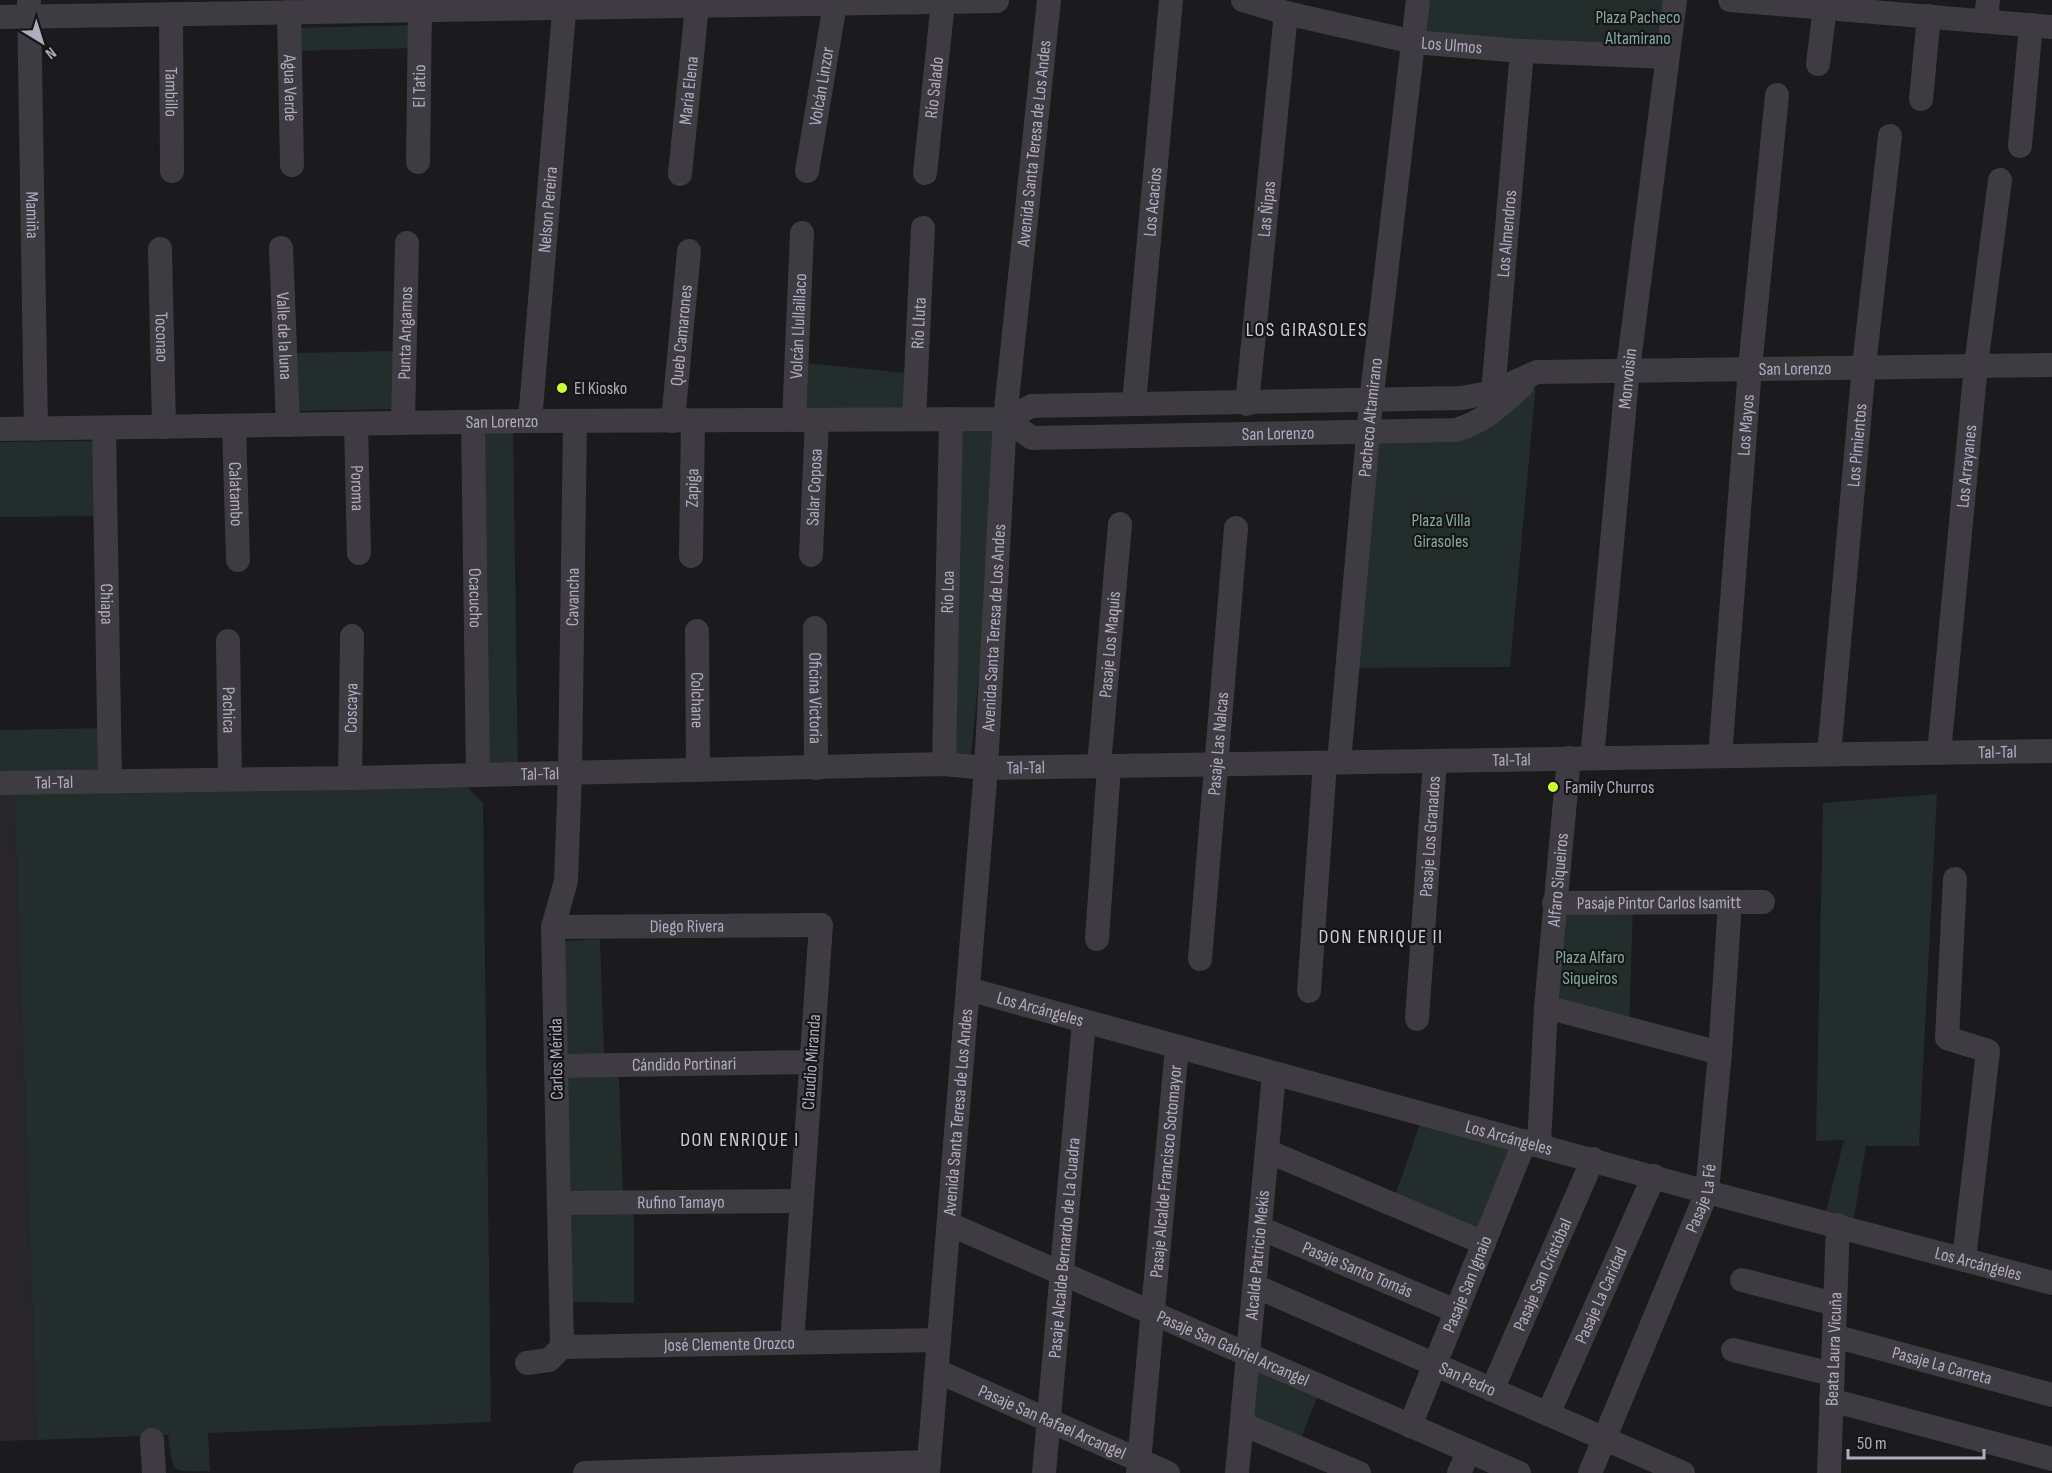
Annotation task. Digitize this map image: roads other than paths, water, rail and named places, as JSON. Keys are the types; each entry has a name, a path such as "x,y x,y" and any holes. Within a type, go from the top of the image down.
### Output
{"street":[{"name":"Avenida Santa Teresa de Los Andes","path":"928,1468 986,768 1005,419 1049,0"},
{"name":"Los Acacios","path":"1134,403 1171,0"},
{"name":"Los Ulmos","path":"1243,0 1286,13 1414,42 1522,51 1667,57"},
{"name":"Pacheco Altamirano","path":"1309,991 1371,402 1418,0"},
{"name":"Monvoisin","path":"1580,758 1675,0"},
{"path":"1730,0 1783,2 1825,7 1884,6 1929,16 1987,11 2041,26 2020,146"},
{"name":"Río Salado","path":"925,173 958,1"},
{"path":"0,17 29,8 145,7 171,14 289,12 334,6 420,10 565,4 698,6 997,1"},
{"name":"Volcán Linzor","path":"807,171 822,3"},
{"name":"Nelson Pereira","path":"530,421 565,4"},
{"name":"María Elena","path":"680,174 698,6"},
{"path":"1818,64 1825,7"},
{"name":"Mamiña","path":"29,8 36,429"},
{"name":"El Tatio","path":"418,162 420,10"},
{"name":"Agua Verde","path":"289,12 292,165"},
{"name":"Las Ñipas","path":"1247,404 1286,13"},
{"name":"Tambillo","path":"171,14 172,171"},
{"path":"1921,99 1929,16"},
{"name":"Los Almendros","path":"1492,403 1522,51"},
{"name":"Los Mayos","path":"1720,756 1750,368 1777,95"},
{"name":"Los Pimientos","path":"1830,754 1864,366 1890,136"},
{"name":"Los Arrayanes","path":"1939,753 1976,365 2000,180"},
{"name":"Río Lluta","path":"914,419 923,228"},
{"name":"Volcán Llullaillaco","path":"802,233 805,420"},
{"name":"Punta Angamos","path":"404,423 407,243"},
{"name":"Valle de la luna","path":"281,248 288,425"},
{"name":"Toconao","path":"160,249 164,427"},
{"name":"Queb Camarones","path":"683,421 689,250"},
{"name":"San Lorenzo","path":"1005,419 1032,438 1456,430 1473,425 1492,403 1537,372 2052,365"},
{"name":"San Lorenzo","path":"0,429 530,421 1005,419 1032,406 1371,402 1462,398 1492,403"},
{"name":"Río Loa","path":"944,764 951,419"},
{"name":"Salar Coposa","path":"805,420 811,555"},
{"name":"Cavancha","path":"570,773 576,421"},
{"name":"Zapiga","path":"683,421 692,556"},
{"name":"Ocacucho","path":"473,422 478,774"},
{"name":"Poroma","path":"356,424 359,554"},
{"name":"Calatambo","path":"234,426 238,561"},
{"name":"Chiapa","path":"104,428 110,780"},
{"name":"Pasaje Los Maquis","path":"1097,939 1104,766 1120,524"},
{"name":"Pasaje Las Nalcas","path":"1200,959 1236,528"},
{"name":"Oficina Victoria","path":"815,628 816,768"},
{"name":"Colchane","path":"697,631 698,770"},
{"name":"Coscaya","path":"350,778 352,636"},
{"name":"Pachica","path":"228,641 230,778"},
{"name":"Tal-Tal","path":"0,783 350,778 944,764 986,768 2052,751"},
{"name":"Alfaro Siqueiros","path":"1532,1143 1554,903 1580,758"},
{"name":"Pasaje Los Granados","path":"1417,1019 1435,761"},
{"name":"Carlos Mérida","path":"562,1347 553,927 566,881 570,773"},
{"path":"1955,879 1947,1038 1988,1051 1964,1260"},
{"name":"Pasaje Pintor Carlos Isamitt","path":"1554,903 1763,902"},
{"name":"Pasaje La Fé","path":"1590,1473 1707,1192 1720,1053 1730,903"},
{"name":"Diego Rivera","path":"553,927 821,925"},
{"name":"Claudio Miranda","path":"792,1343 821,925"},
{"name":"Los Arcángeles","path":"968,989 1707,1192 2052,1283"},
{"path":"1546,1007 1720,1053"},
{"name":"Pasaje Alcalde Bernardo de La Cuadra","path":"1044,1473 1084,1022"},
{"name":"Pasaje Alcalde Francisco Sotomayor","path":"1138,1467 1177,1047"},
{"name":"Cándido Portinari","path":"556,1066 812,1062"},
{"name":"Alcalde Patricio Mekis","path":"1237,1473 1274,1074"},
{"name":"Pasaje San Ignaio","path":"1410,1426 1484,1243 1532,1143"},
{"path":"1267,1151 1484,1243"},
{"name":"Pasaje San Cristóbal","path":"1491,1389 1593,1160"},
{"name":"Pasaje La Caridad","path":"1548,1414 1654,1176"},
{"name":"Rufino Tamayo","path":"559,1203 801,1201"},
{"name":"Pasaje San Gabriel Arcangel","path":"949,1224 1410,1426 1464,1462 1519,1473"},
{"name":"Beata Laura Vicuña","path":"1835,1472 1831,1400 1838,1226"},
{"name":"Pasaje Santo Tomás","path":"1260,1228 1456,1311"},
{"path":"1742,1280 1835,1304"},
{"name":"San Pedro","path":"1255,1286 1683,1473"},
{"name":"Pasaje La Carreta","path":"1834,1336 2052,1395"},
{"name":"José Clemente Orozco","path":"527,1363 549,1360 562,1347 939,1340"},
{"path":"1733,1350 1832,1374"},
{"name":"Pasaje San Rafael Arcangel","path":"936,1371 1048,1420 1138,1467 1168,1473"},
{"path":"1831,1400 2052,1459"},
{"path":"1242,1424 1359,1473"},
{"path":"153,1440 154,1473"},
{"path":"585,1473 928,1468"}],"place":[{"name":"El Kiosko","path":"562,388"},
{"name":"Family Churros","path":"1553,787"}],"district":[{"name":"LOS GIRASOLES","path":"1307,329"},
{"name":"DON ENRIQUE II","path":"1381,936"},
{"name":"DON ENRIQUE I","path":"740,1139"}],"park label":[{"name":"Plaza Pacheco Altamirano","path":"1638,27"},
{"name":"Plaza Villa Girasoles","path":"1441,530"},
{"name":"Plaza Alfaro Siqueiros","path":"1590,967"}]}
